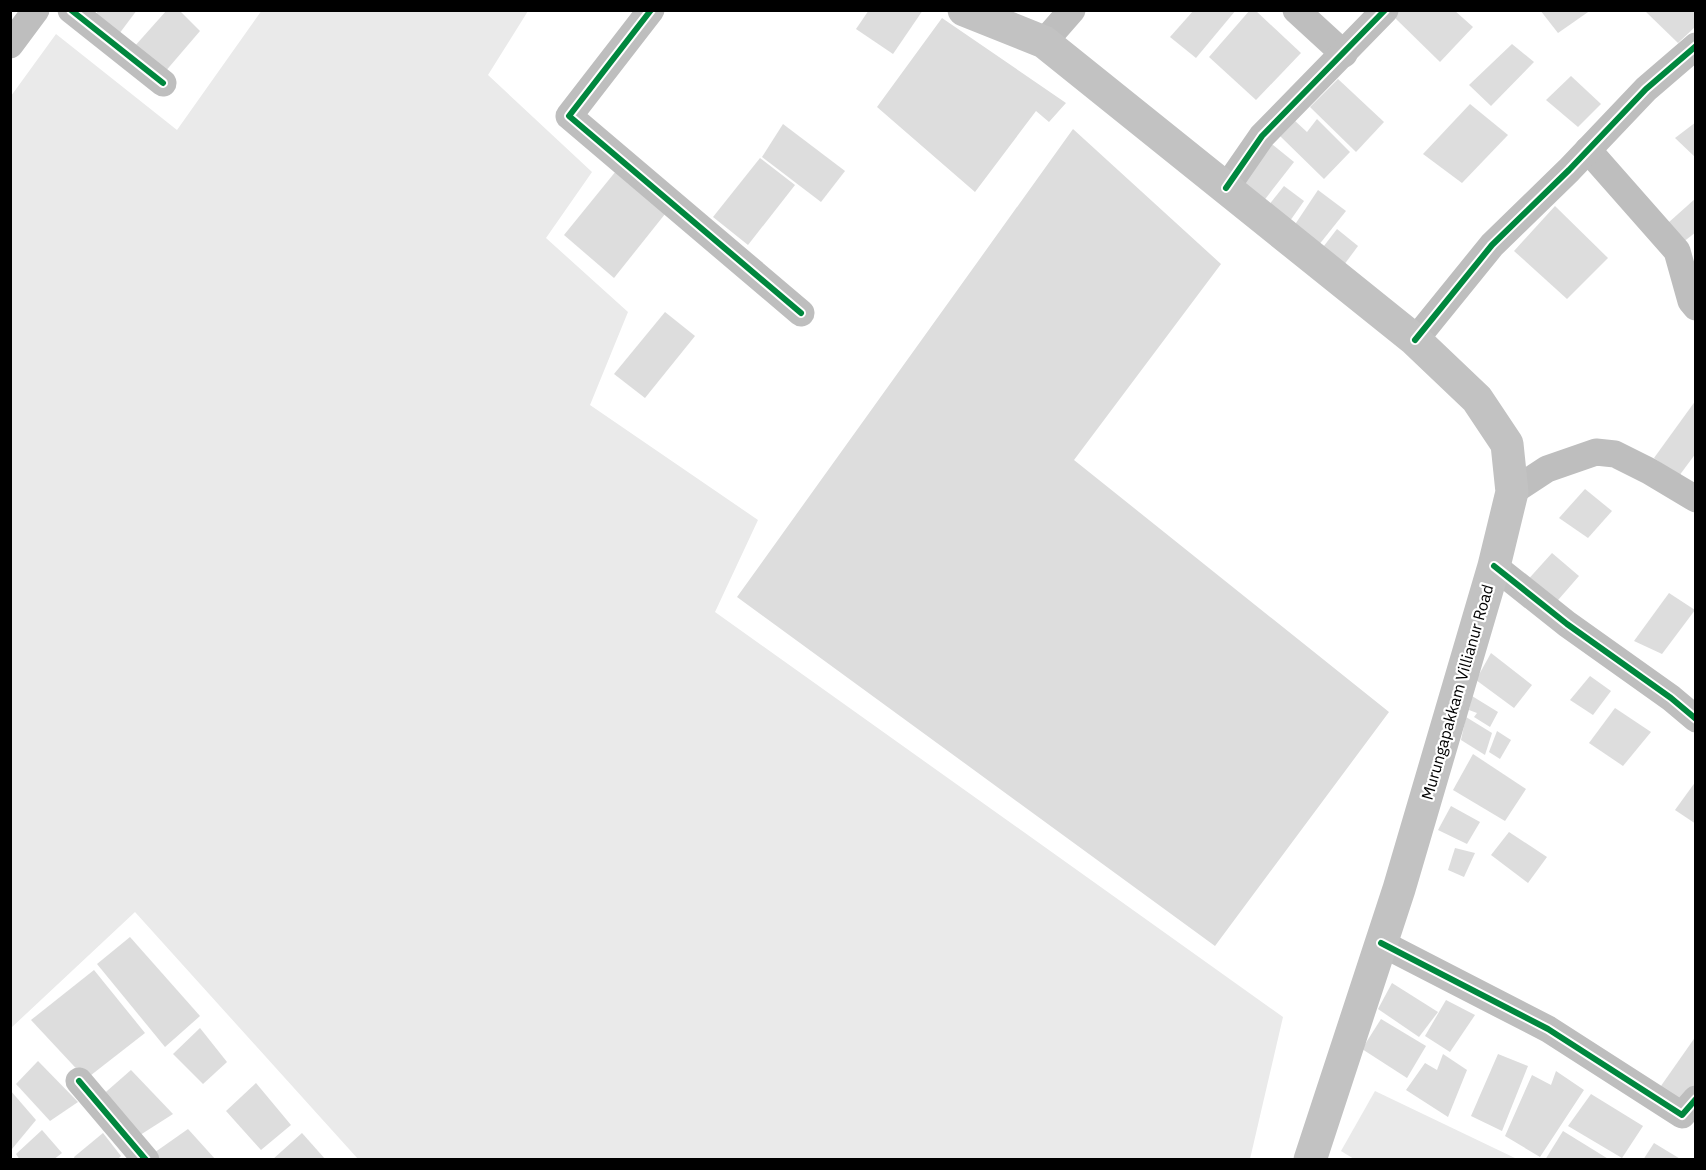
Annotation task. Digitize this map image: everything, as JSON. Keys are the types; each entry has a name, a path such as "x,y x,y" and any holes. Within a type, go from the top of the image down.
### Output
{"main road":[{"name":"Murungapakkam Villianur Road","path":"964,10 1044,42 1415,340 1477,399 1507,444 1512,492 1494,566 1399,889 1310,1160"}],"street":[{"path":"10,45 36,10"},
{"path":"71,10 163,83"},
{"path":"651,10 569,116 801,314"},
{"path":"1044,42 1072,10"},
{"path":"1296,10 1344,54"},
{"path":"1226,188 1262,136 1385,10"},
{"path":"1415,340 1492,245 1646,89 1695,46"},
{"path":"1588,150 1677,251 1691,301 1695,307"},
{"path":"1512,492 1547,469 1596,452 1615,454 1695,499"},
{"path":"1494,566 1567,624 1671,698 1695,719"},
{"path":"1380,943 1548,1029 1682,1115 1695,1099"},
{"path":"79,1081 146,1160"}],"shaded area":[{"path":"262,10 528,11 488,75 592,172 546,238 628,312 590,405 758,520 715,612 1283,1017 1250,1159 358,1159 135,912 11,1028 11,96 56,34 177,130"},
{"path":"1375,1091 1517,1159 1354,1159 1341,1151"}],"building":[{"path":"99,10 137,10 116,38 92,19"},
{"path":"167,10 179,10 200,31 164,73 134,47"},
{"path":"869,10 923,10 893,54 856,29"},
{"path":"1194,10 1236,10 1196,58 1170,37"},
{"path":"1250,10 1255,10 1301,53 1256,100 1209,57"},
{"path":"1398,10 1454,10 1473,27 1440,62 1393,16"},
{"path":"1540,10 1591,10 1558,33"},
{"path":"1644,10 1696,10 1696,26 1678,43"},
{"path":"942,18 1066,103 1049,122 1036,111 975,192 877,107"},
{"path":"1512,44 1534,62 1491,106 1469,85"},
{"path":"1571,76 1601,104 1578,127 1546,100"},
{"path":"1338,79 1384,122 1356,152 1310,107"},
{"path":"1470,104 1508,135 1462,183 1423,154"},
{"path":"1317,119 1350,152 1324,179 1280,136 1294,120 1307,132"},
{"path":"1696,122 1696,158 1675,138"},
{"path":"783,124 845,171 821,202 762,157"},
{"path":"1073,129 1221,264 1074,460 1389,712 1215,946 737,597"},
{"path":"1268,141 1294,162 1259,207 1234,187"},
{"path":"760,158 795,185 748,245 713,217"},
{"path":"616,171 665,214 614,278 564,235"},
{"path":"1284,186 1304,201 1285,228 1264,211"},
{"path":"1318,190 1346,211 1314,251 1290,232"},
{"path":"1696,198 1696,232 1682,243 1668,223"},
{"path":"1555,206 1608,258 1567,299 1514,251"},
{"path":"1337,229 1358,246 1338,273 1317,255"},
{"path":"665,312 695,336 645,398 614,374"},
{"path":"1696,400 1696,453 1679,476 1654,458"},
{"path":"1585,489 1612,511 1588,538 1559,518"},
{"path":"1552,553 1579,576 1552,607 1523,585"},
{"path":"1669,593 1695,610 1662,654 1634,641"},
{"path":"1491,653 1532,685 1514,708 1476,680"},
{"path":"1590,676 1611,691 1593,715 1570,700"},
{"path":"1472,696 1498,712 1490,727 1474,717 1477,713 1469,710"},
{"path":"1615,708 1651,732 1623,766 1589,743"},
{"path":"1466,717 1492,733 1485,755 1461,740"},
{"path":"1497,731 1511,740 1500,759 1489,752"},
{"path":"1473,754 1526,789 1505,821 1453,790"},
{"path":"1696,781 1696,824 1675,810"},
{"path":"1451,806 1480,822 1467,844 1438,830"},
{"path":"1509,832 1547,857 1528,883 1491,855"},
{"path":"1455,848 1475,853 1464,877 1448,870"},
{"path":"130,937 200,1016 165,1047 97,964"},
{"path":"94,970 145,1033 86,1079 31,1020"},
{"path":"1392,983 1438,1012 1419,1037 1378,1009"},
{"path":"1446,1000 1475,1015 1450,1052 1425,1036"},
{"path":"1381,1019 1426,1046 1407,1078 1362,1049"},
{"path":"200,1028 227,1062 203,1084 173,1054"},
{"path":"1696,1036 1696,1089 1681,1107 1656,1093"},
{"path":"1443,1054 1467,1070 1448,1117 1406,1090 1425,1063 1437,1070"},
{"path":"1498,1054 1528,1066 1502,1131 1471,1116"},
{"path":"38,1061 78,1102 50,1121 16,1084"},
{"path":"131,1070 173,1114 137,1137 99,1098"},
{"path":"1556,1071 1584,1090 1540,1157 1505,1136 1532,1075 1551,1085"},
{"path":"256,1083 291,1125 261,1150 226,1111"},
{"path":"10,1090 36,1120 12,1149 10,1147"},
{"path":"1591,1094 1643,1126 1622,1158 1568,1126"},
{"path":"188,1129 216,1160 155,1160 151,1155"},
{"path":"42,1130 62,1153 53,1160 20,1160 16,1154"},
{"path":"1563,1131 1610,1160 1545,1160"},
{"path":"103,1133 121,1156 117,1160 75,1160 74,1157"},
{"path":"302,1133 326,1160 272,1160"},
{"path":"1654,1143 1682,1160 1643,1160"}],"cycle path":[{"path":"71,10 163,83"},
{"path":"651,10 569,116 801,313"},
{"path":"1226,188 1262,136 1385,10"},
{"path":"1415,340 1492,245 1569,170 1646,89 1696,46"},
{"path":"1494,566 1567,624 1671,698 1696,719"},
{"path":"1381,943 1548,1029 1682,1115 1696,1099"},
{"path":"79,1081 146,1160"}]}
